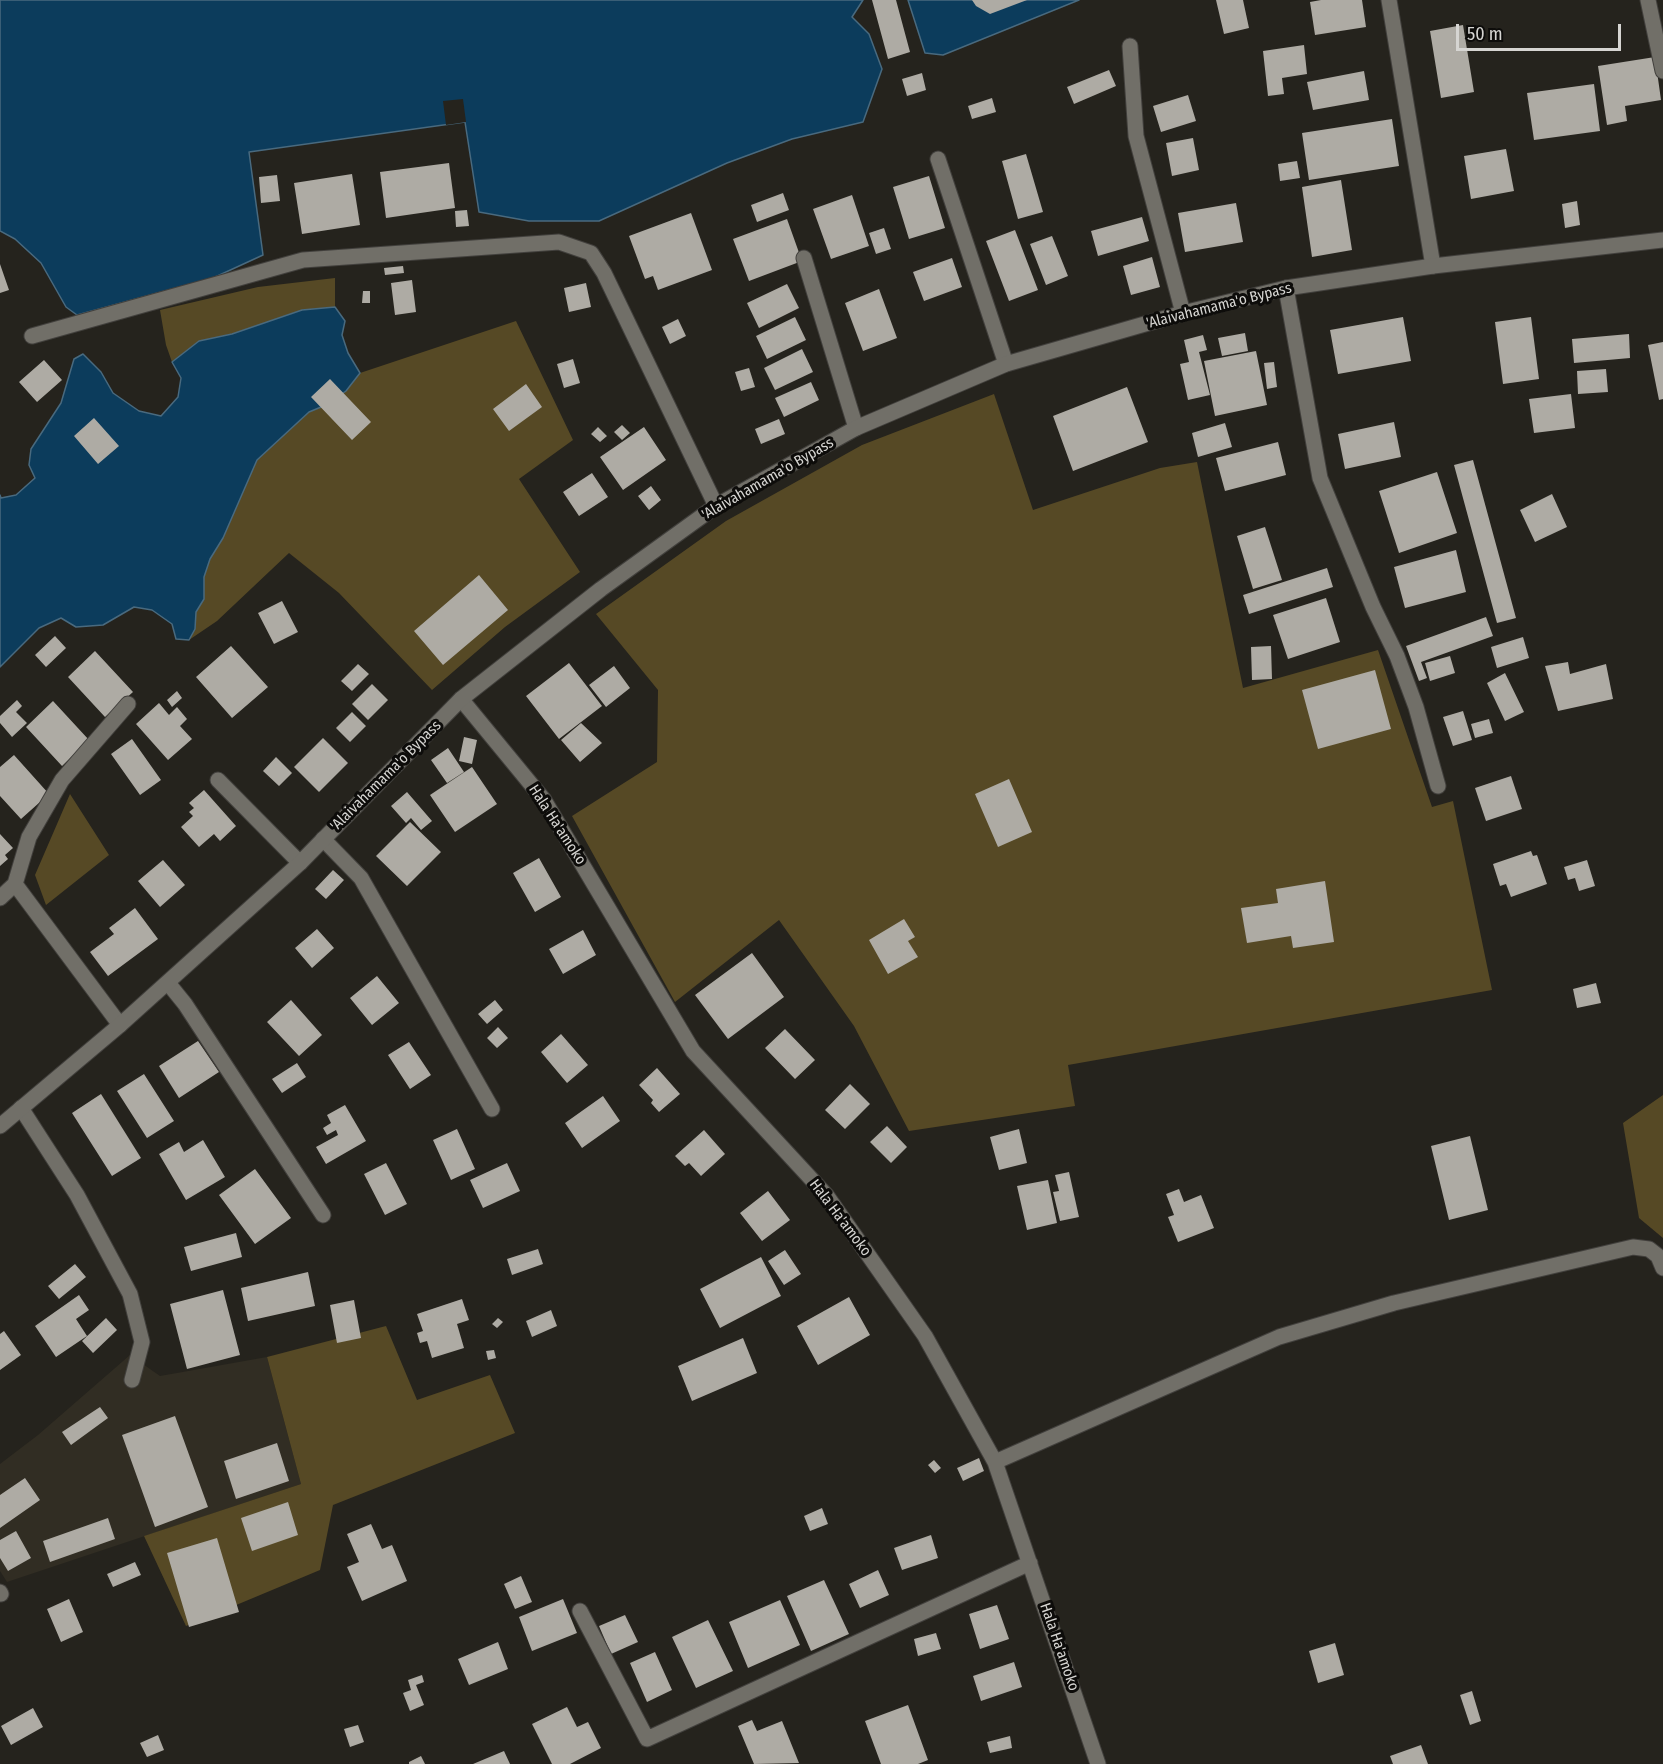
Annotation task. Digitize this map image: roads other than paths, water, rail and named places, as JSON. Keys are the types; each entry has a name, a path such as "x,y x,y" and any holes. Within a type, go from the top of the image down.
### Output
{"street":[{"path":"1389,0 1432,266"},
{"path":"1647,0 1663,71"},
{"path":"1130,46 1136,135 1183,313"},
{"path":"938,159 1006,364"},
{"name":"'Alaivahamama'o Bypass","path":"0,1126 168,983 300,863 461,699 601,589 716,506 856,428 1006,364 1183,313 1286,288 1432,266 1663,240"},
{"path":"32,336 303,260 559,242 591,253 604,273 716,506"},
{"path":"804,258 856,428"},
{"path":"1286,288 1320,478 1372,607 1397,656 1416,707 1438,786"},
{"name":"Hala Ha'amoko","path":"461,699 544,800 693,1051 834,1205 925,1336 995,1462 1098,1764"},
{"path":"0,898 15,884 29,837 62,780 128,704"},
{"path":"218,780 300,863"},
{"path":"323,839 361,878 492,1109"},
{"path":"15,884 120,1025"},
{"path":"168,983 185,1004 323,1215"},
{"path":"21,1108 77,1195 130,1294 142,1342 132,1380"},
{"path":"995,1462 1279,1337 1394,1303 1633,1247 1649,1249 1659,1256 1663,1268"},
{"path":"580,1611 647,1739 1030,1563"}],"water":[{"path":"0,0 863,0 852,17 869,34 882,69 863,122 792,139 727,163 599,221 529,221 479,212 465,122 249,152 263,255 213,278 77,315 66,307 41,263 15,239 0,231"},
{"path":"908,0 1079,0 943,55 925,53"},
{"path":"335,307 345,321 342,335 348,353 360,373 346,391 326,405 309,412 257,460 223,538 210,559 204,577 204,599 196,612 195,629 189,640 176,639 172,624 152,610 134,607 103,625 76,627 61,618 39,628 0,667 0,495 1,498 16,495 35,478 29,465 31,449 61,403 74,359 83,354 101,372 113,393 139,411 161,416 178,397 181,378 172,362 199,341 232,334 302,310"}]}
